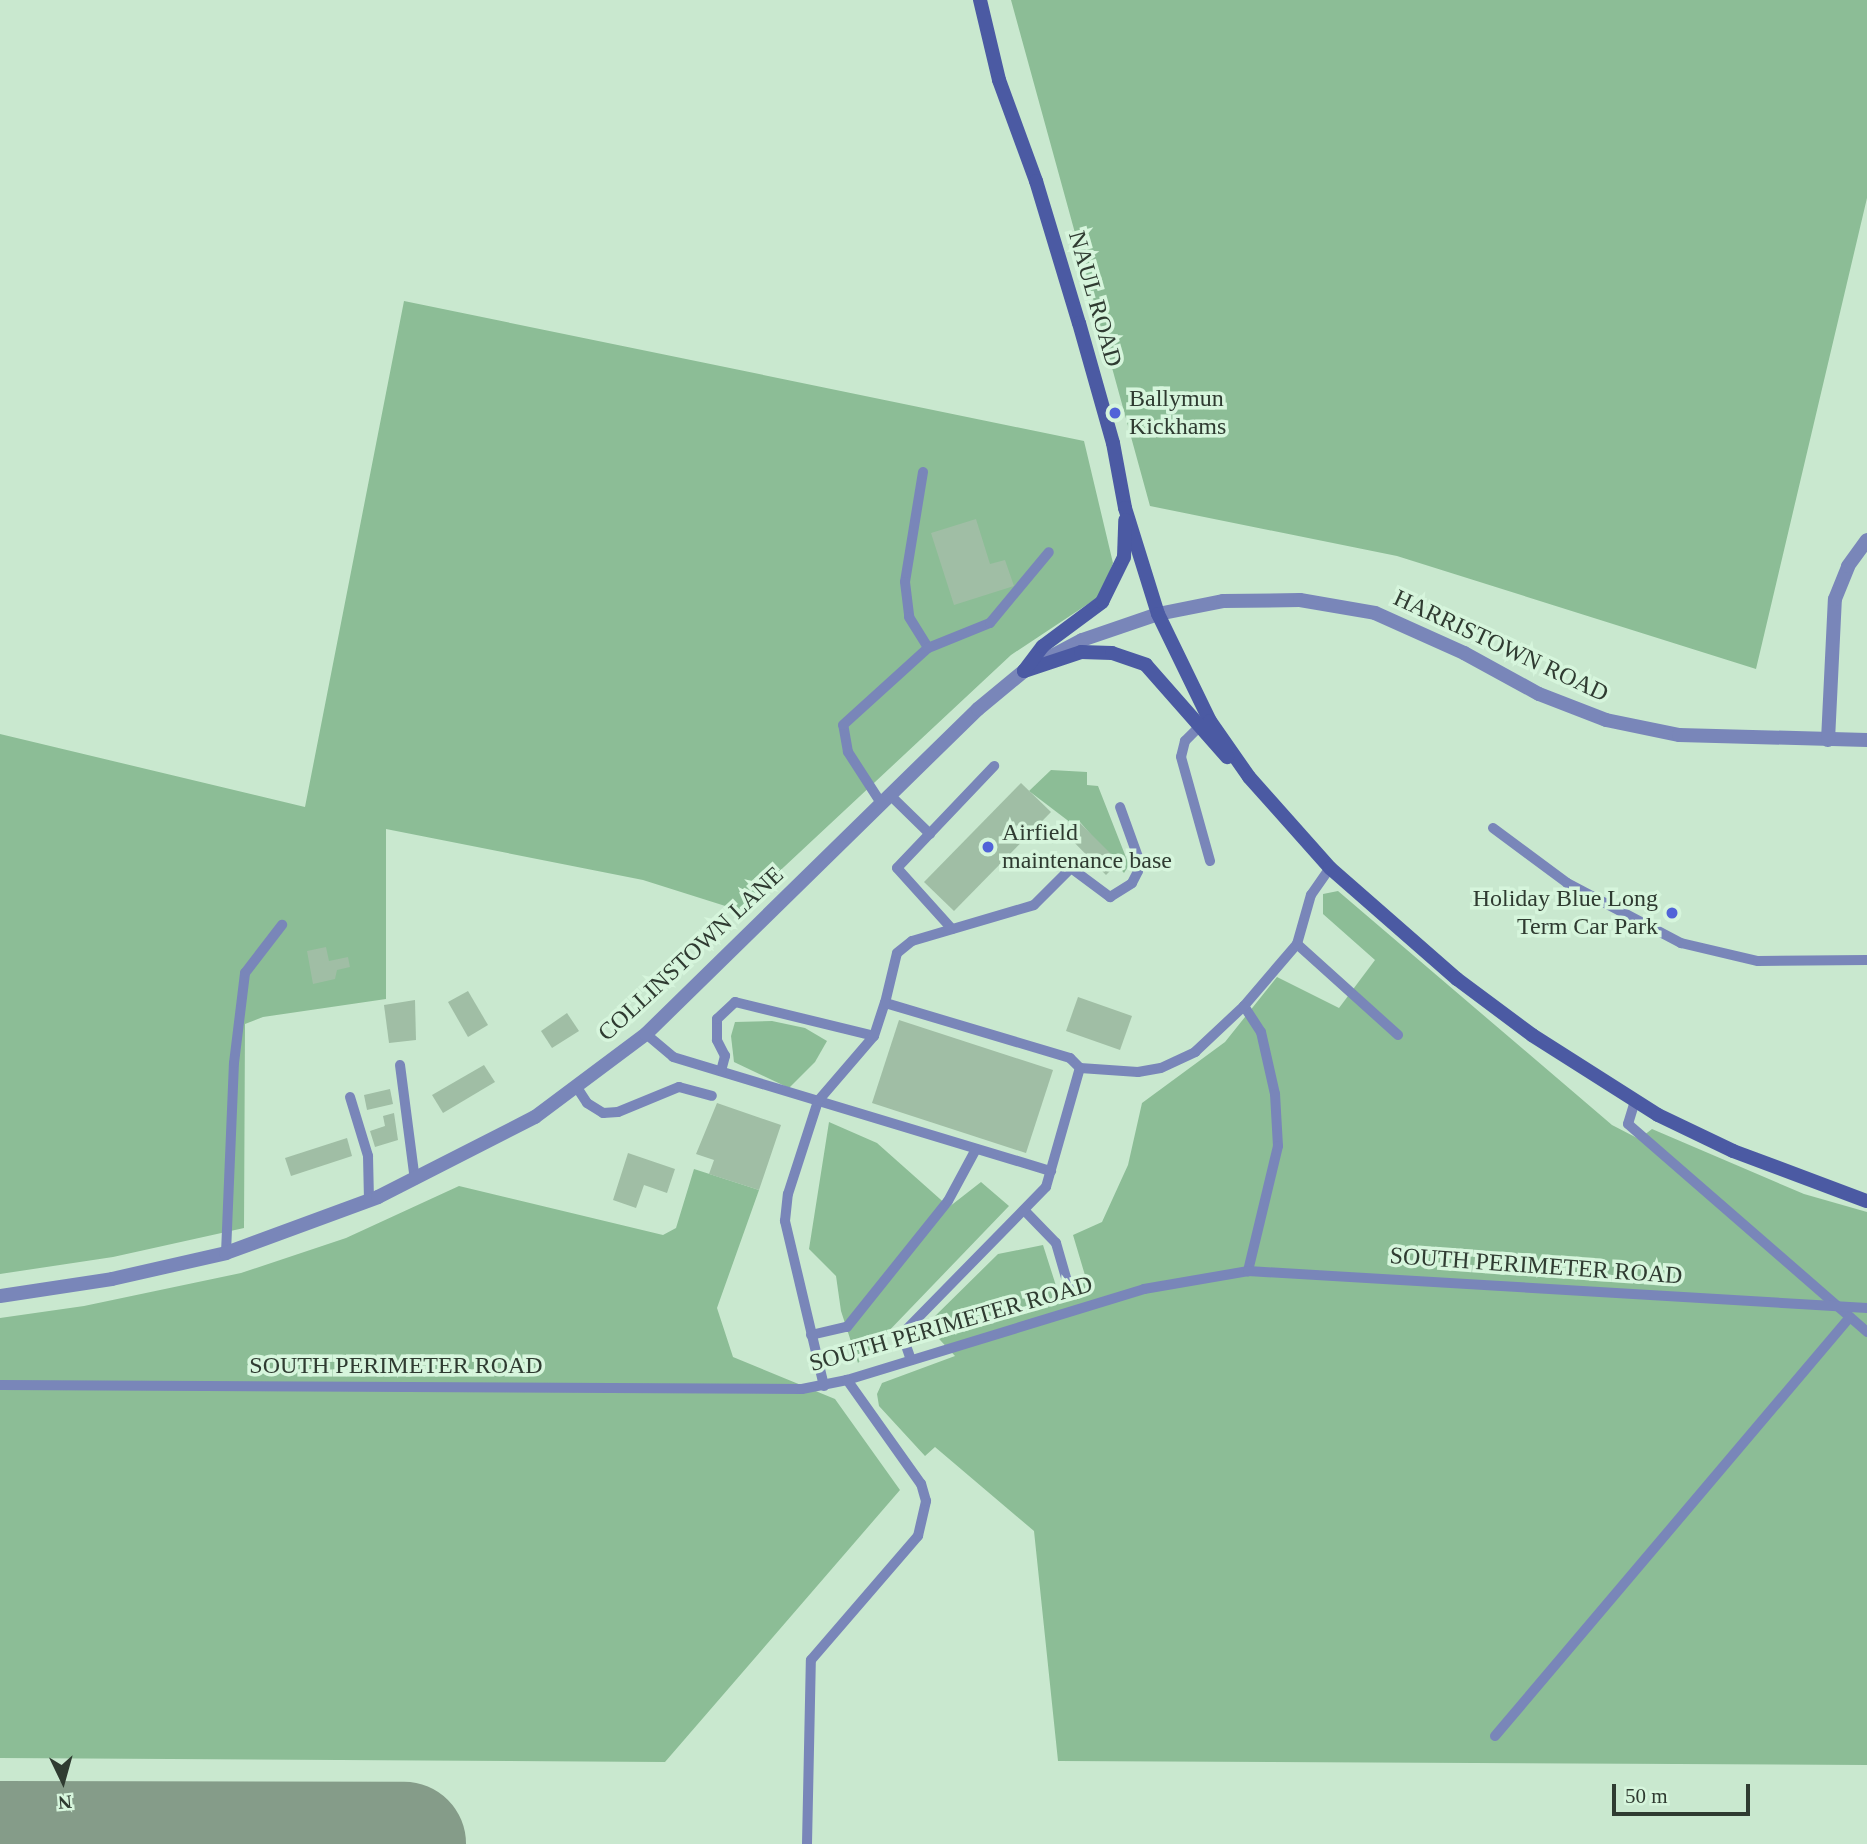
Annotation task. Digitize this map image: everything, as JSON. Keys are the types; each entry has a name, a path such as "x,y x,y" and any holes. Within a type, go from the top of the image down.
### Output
{"main road":[{"name":"NAUL ROAD","path":"980,0 999,79 1036,181 1079,323 1113,443 1125,508 1158,614 1210,721 1249,777"},
{"path":"1024,671 1043,646 1101,602 1124,557 1125,508"},
{"path":"1024,671 1081,652 1112,653 1146,665 1199,727 1249,777 1330,868 1457,979 1532,1035 1635,1101 1733,1151 1867,1201"}],"street":[{"path":"1828,740 1835,598 1848,566 1867,540"},
{"name":"HARRISTOWN ROAD","path":"1158,614 1223,601 1300,600 1375,613 1464,653 1539,694 1606,720 1679,735 1867,740"},
{"name":"COLLINSTOWN LANE","path":"0,1296 112,1279 226,1253 369,1201 535,1117 646,1034 978,709 1024,671 1082,640 1158,614"}],"lane":[{"path":"923,472 905,582 909,617 928,648"},
{"path":"930,834 886,799 848,752 843,725 928,648 990,623 1049,552"},
{"path":"1199,727 1185,741 1181,757 1210,861"},
{"path":"952,929 897,867 994,766"},
{"path":"824,1386 785,1221 788,1194 818,1101 874,1036 897,953 912,940 1034,905 1071,868 1110,897 1132,883 1138,857 1120,807"},
{"path":"1493,828 1567,883 1681,943 1759,961 1867,960"},
{"path":"885,1003 1070,1058 1080,1068 1138,1072 1161,1068 1195,1052 1244,1006 1297,944 1311,895 1330,868"},
{"path":"226,1253 234,1063 245,974 282,925"},
{"path":"1297,944 1398,1035"},
{"path":"721,1071 725,1056 717,1040 717,1019 735,1002 874,1036"},
{"path":"1244,1006 1261,1032 1275,1094 1278,1146 1248,1271"},
{"path":"646,1034 673,1057 1051,1171"},
{"path":"400,1065 415,1180"},
{"path":"911,1360 902,1334 1046,1187 1080,1068"},
{"path":"576,1087 603,1113 618,1112 679,1087 712,1096"},
{"path":"350,1097 368,1156 369,1201"},
{"path":"1635,1101 1628,1124 1867,1332"},
{"path":"811,1335 847,1327 948,1201 976,1149"},
{"path":"1024,1210 1056,1242 1069,1288"},
{"name":"SOUTH PERIMETER ROAD","path":"0,1385 824,1386 1144,1289 1248,1271 1867,1308"},
{"path":"1495,1736 1850,1317"},
{"path":"807,1844 811,1660 918,1536 926,1500 921,1484 846,1380"}],"green space":[{"path":"1011,0 1867,0 1867,198 1756,669 1397,556 1150,506"},
{"path":"404,301 1084,441 1113,563 1100,596 1011,655 738,910 643,880 386,829 386,999 263,1017 245,1024 244,1228 113,1257 0,1274 0,734 305,807"},
{"path":"1051,770 1087,772 1087,785 1098,786 1129,865 1124,873 1080,822 1075,826 1029,791"},
{"path":"1338,891 1612,1125 1639,1139 1652,1129 1804,1194 1867,1212 1867,1765 1058,1761 1034,1531 935,1447 925,1456 879,1406 877,1394 882,1383 955,1356 926,1325 998,1254 1043,1245 1058,1292 1087,1282 1073,1235 1102,1222 1128,1165 1142,1103 1225,1042 1277,977 1339,1008 1375,960 1323,914 1323,894"},
{"path":"772,1021 805,1028 827,1041 815,1062 789,1088 734,1062 731,1036 735,1022"},
{"path":"829,1122 877,1143 949,1207 981,1182 1009,1206 858,1363 841,1311 836,1276 809,1249"},
{"path":"694,1169 759,1190 717,1308 733,1357 835,1399 900,1490 665,1762 0,1758 0,1318 84,1306 241,1273 346,1238 459,1186 663,1235 676,1228"}],"building":[{"path":"976,519 990,564 1005,560 1014,586 954,605 931,533"},
{"name":"Airfield maintenance base","path":"1021,783 1051,812 954,911 924,882"},
{"path":"1079,822 1119,862 1106,875 1066,834"},
{"path":"326,947 329,961 348,957 350,967 337,970 335,979 313,984 307,951"},
{"path":"468,991 488,1025 468,1037 448,1002"},
{"path":"1078,997 1132,1016 1120,1050 1066,1031"},
{"path":"415,1000 416,1040 389,1043 384,1005"},
{"path":"567,1013 579,1031 552,1048 541,1031"},
{"path":"899,1020 1053,1070 1026,1153 872,1103"},
{"path":"484,1065 495,1082 443,1113 432,1095"},
{"path":"390,1089 393,1104 367,1110 364,1095"},
{"path":"717,1103 781,1125 759,1190 709,1174 714,1160 696,1154"},
{"path":"394,1113 398,1140 375,1147 370,1131 385,1126 383,1116"},
{"path":"347,1138 352,1156 291,1176 285,1158"},
{"path":"628,1153 675,1169 667,1193 644,1185 636,1208 613,1200"}],"runway":[{"path":"0,1843 404,1844"}],"place":[{"name":"Ballymun Kickhams","path":"1115,413"},
{"name":"Airfield maintenance base","path":"988,847"},
{"name":"Holiday Blue Long Term Car Park","path":"1672,913"}]}
